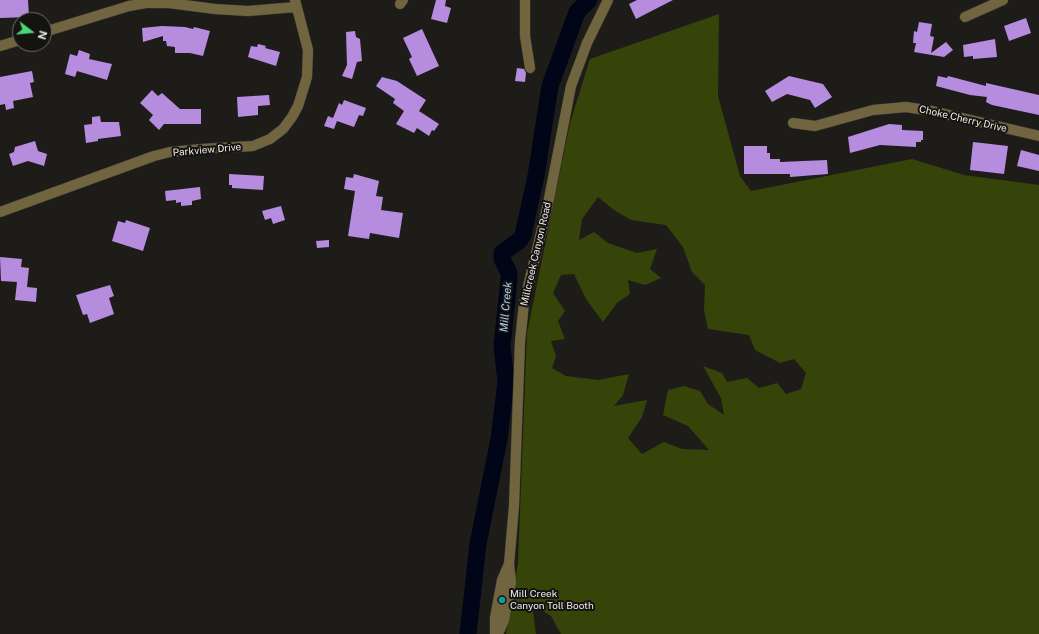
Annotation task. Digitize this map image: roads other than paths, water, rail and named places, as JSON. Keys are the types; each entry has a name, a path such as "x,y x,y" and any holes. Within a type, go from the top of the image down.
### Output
{"street":[{"path":"525,0 525,36 530,68"},
{"name":"Millcreek Canyon Road","path":"497,634 494,618 502,580 509,564 514,499 521,336 525,298 548,204 571,86 581,57 608,0"},
{"path":"965,17 1003,0"},
{"path":"52,30 133,5 169,2 237,11 296,3"},
{"name":"Parkview Drive","path":"0,212 154,156 202,149 253,146 270,139 283,129 292,117 298,106 307,77 308,50 296,3"},
{"path":"0,46 12,42"},
{"name":"Choke Cherry Drive","path":"792,122 815,126 873,110 906,107 928,110 1039,136"}],"waterway":[{"name":"Mill Creek","path":"468,634 478,544 499,439 506,381 502,346 509,273 502,259 502,253 520,240 523,235 536,176 550,86 577,12 589,0"}],"place":[{"name":"Mill Creek Canyon Toll Booth","path":"502,600"}]}
